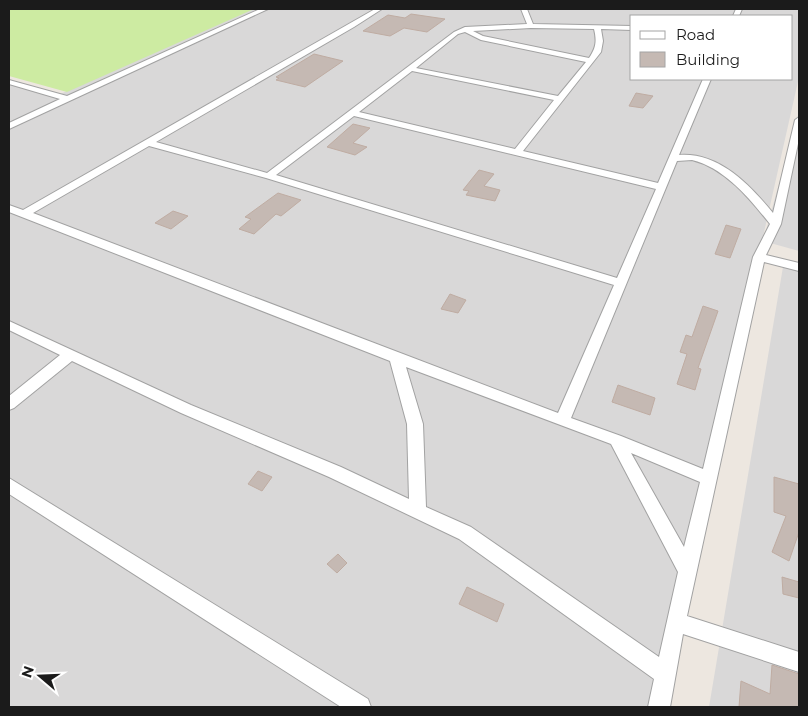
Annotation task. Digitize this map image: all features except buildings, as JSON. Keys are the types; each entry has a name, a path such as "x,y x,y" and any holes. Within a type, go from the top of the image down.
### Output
{"street":[{"path":"9,126 265,9"},
{"path":"24,214 379,9"},
{"path":"524,9 532,26"},
{"path":"269,176 447,42 456,33 465,29 532,26 630,28"},
{"path":"517,153 597,52 600,41 597,28"},
{"path":"465,29 481,38 589,60"},
{"path":"411,69 559,99"},
{"path":"563,420 707,80"},
{"path":"9,82 68,99"},
{"path":"352,113 661,187"},
{"path":"659,707 676,622 759,257 776,224 799,120"},
{"path":"148,143 269,176 620,283"},
{"path":"672,159 692,157 709,161 750,192 776,224"},
{"path":"9,208 499,398 616,440 709,479"},
{"path":"759,257 799,267"},
{"path":"9,326 186,409 335,472 465,533 665,674"},
{"path":"9,404 71,354"},
{"path":"396,357 415,424 418,511"},
{"path":"616,440 688,572"},
{"path":"9,485 360,707"},
{"path":"676,622 799,662"}],"shaded area":[{"path":"253,9 799,9 799,77 657,707 9,707 9,80 58,95"},
{"path":"799,112 799,251 763,241"},
{"path":"784,261 799,265 799,707 709,707"}],"green space":[{"path":"9,9 254,9 67,92 9,76"}]}
